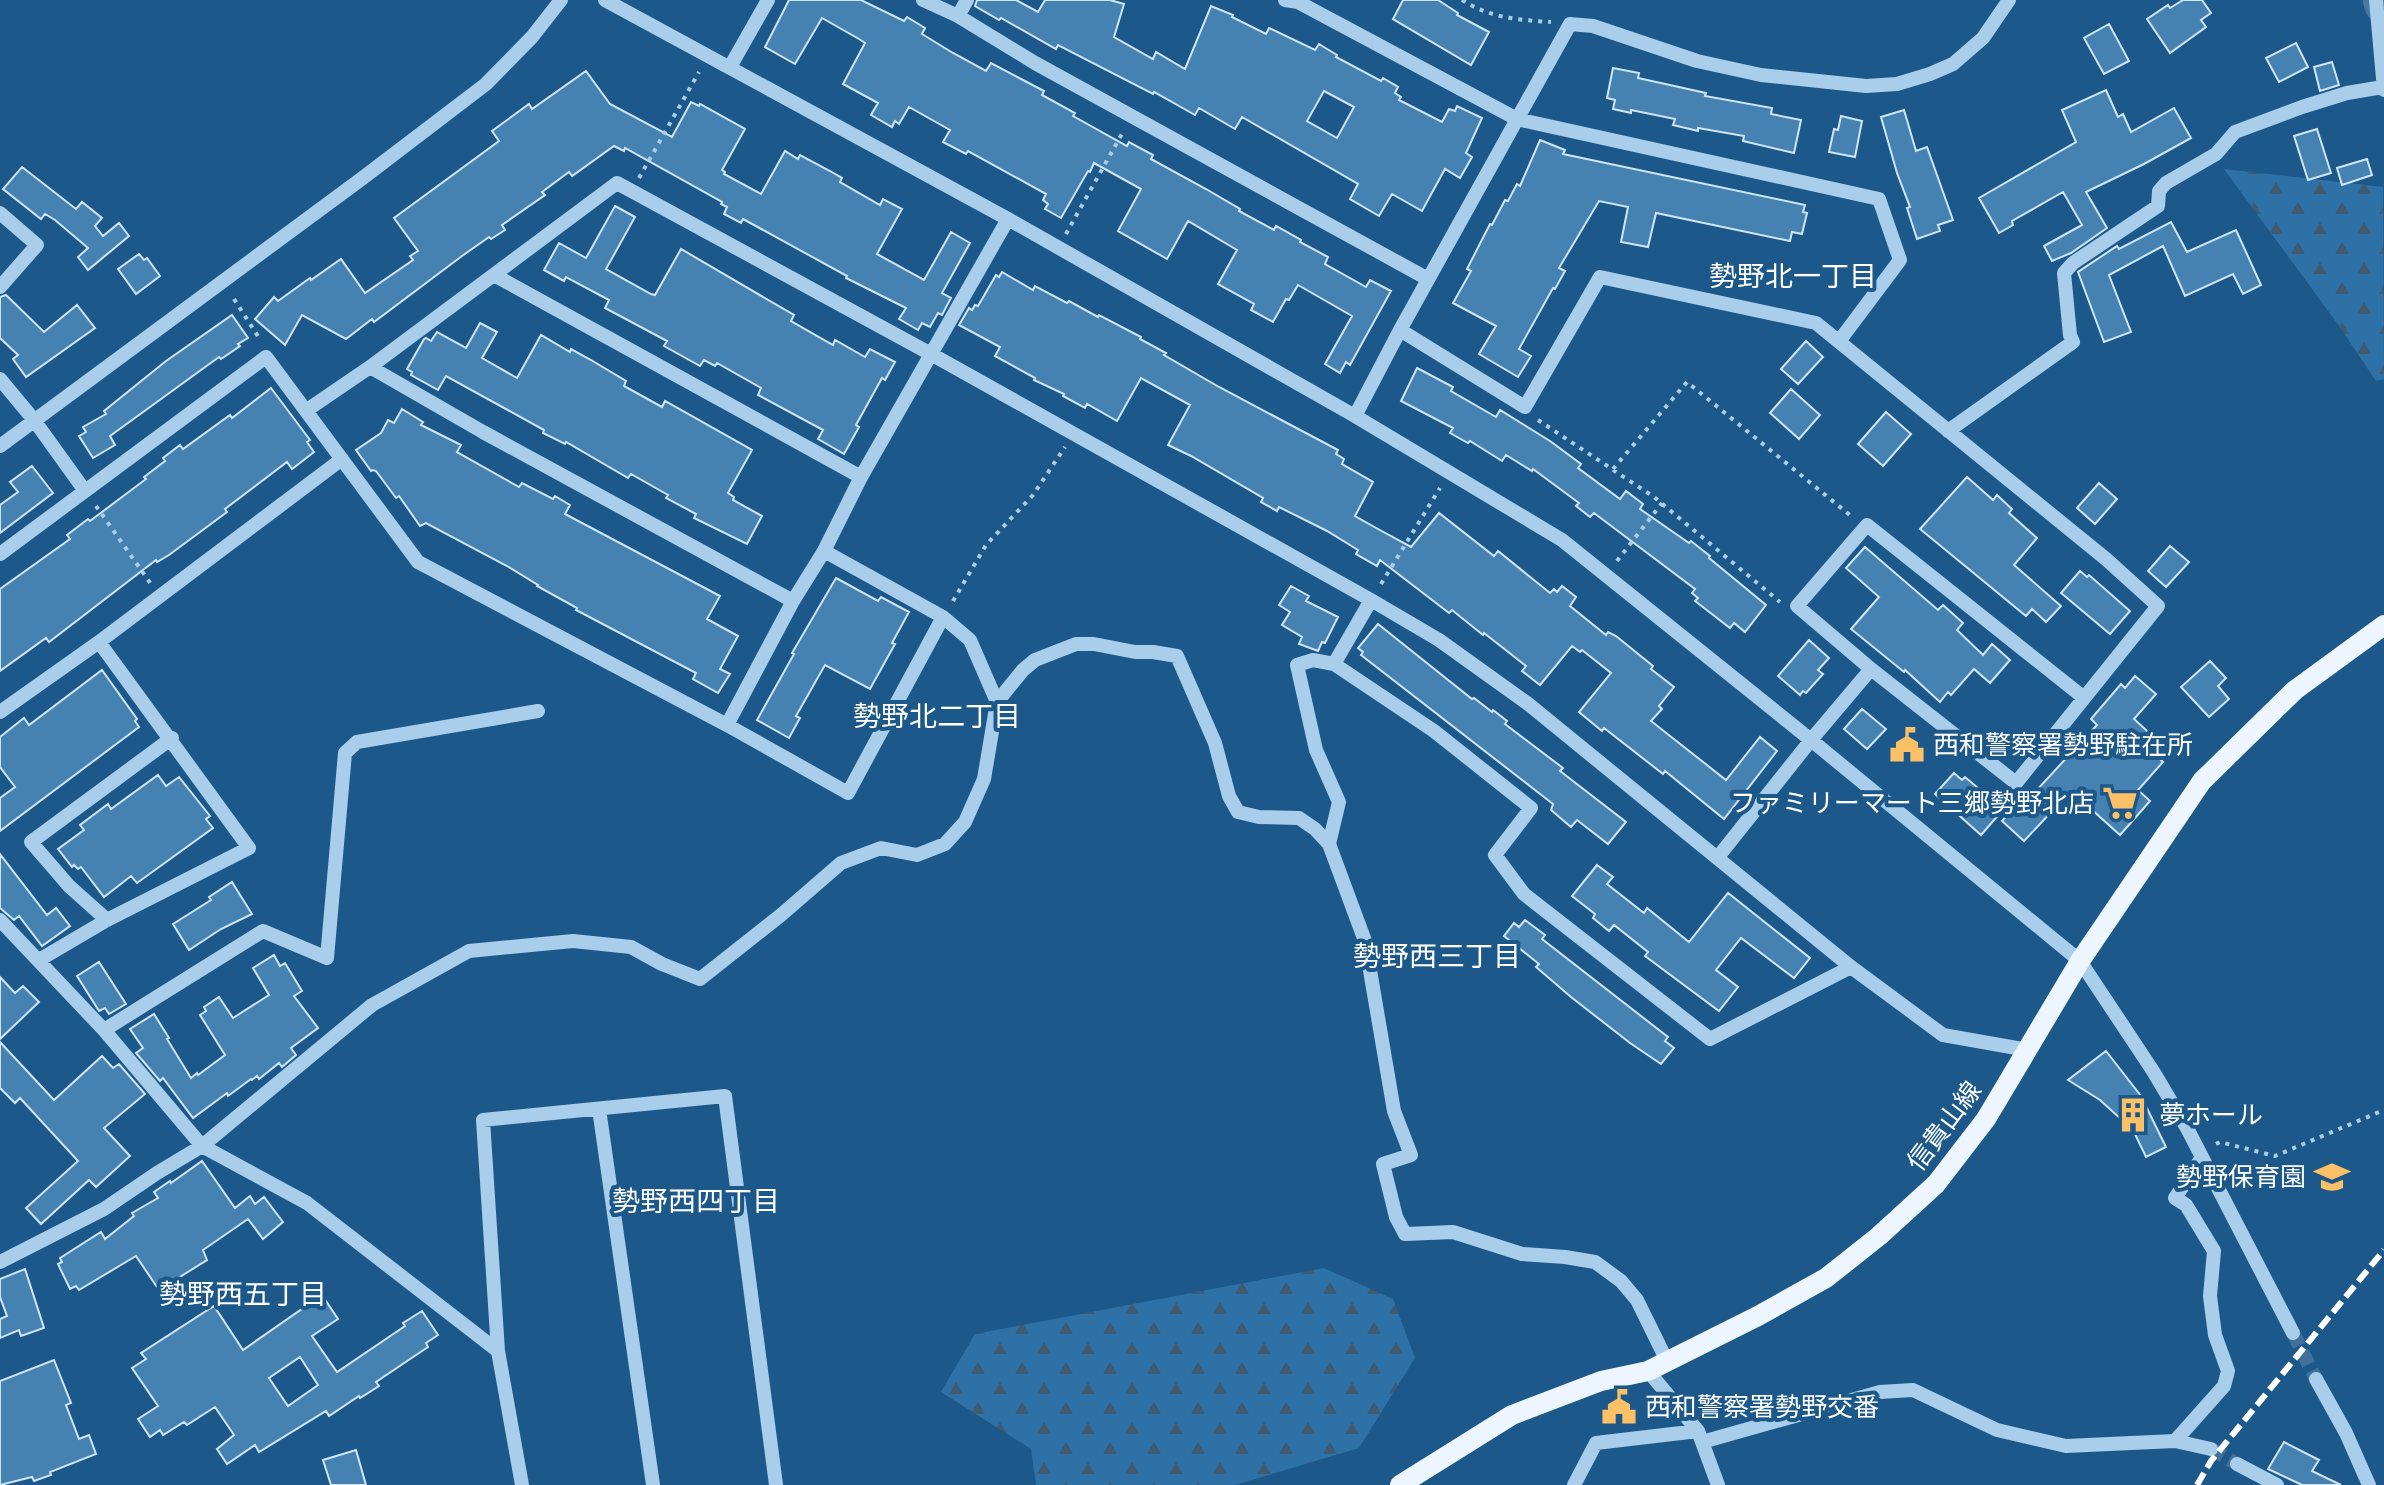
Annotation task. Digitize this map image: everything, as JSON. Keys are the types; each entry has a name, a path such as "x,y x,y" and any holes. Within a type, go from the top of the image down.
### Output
{"main road":[{"name":"信貴山線","path":"1400,1485 1512,1415 1601,1381 1648,1371 1758,1316 1826,1278 1879,1236 1936,1184 1986,1119 2080,961 2202,781 2295,690 2384,625"}],"street":[{"path":"0,446 486,84 532,37 561,0"},
{"path":"605,0 1008,219 1355,416 1562,540 2080,961 2188,1130 2293,1333"},
{"path":"730,67 768,0"},
{"path":"923,0 958,16 1131,116 1428,279"},
{"path":"958,16 967,0"},
{"path":"1285,0 1298,2 1517,119 1879,199 1900,260 1840,340"},
{"path":"1355,416 1570,24 1593,26 1697,61 1761,75 1866,86 1897,84 1953,64 1983,38 2009,0"},
{"path":"1948,431 2073,342 2064,273 2073,263 2158,206 2159,191 2166,183 2216,154 2235,132 2347,93 2383,89 2376,0"},
{"path":"307,410 370,367 617,183 931,354 1439,640 1527,703 1851,967 1943,1035 2028,1050"},
{"path":"0,213 37,245 0,287"},
{"path":"727,725 793,601 824,551 861,477 1008,219"},
{"path":"494,275 861,477"},
{"path":"1400,330 1525,407 1600,277 1816,323 2106,559 2158,606 2016,783 1871,669 1797,606 1867,525 2083,697"},
{"path":"0,554 266,357 418,562 727,725 848,793 943,617"},
{"path":"370,367 793,601"},
{"path":"0,379 85,491"},
{"path":"0,712 99,642 342,459"},
{"path":"824,551 943,617 970,640 997,702"},
{"path":"1334,664 1371,600"},
{"path":"39,960 107,920 249,848 172,738 99,642"},
{"path":"0,1262 104,1209 202,1146 372,1005 469,951 573,941 631,947 700,979 841,863 881,848 917,855 945,844 965,822 984,779 997,702 1035,660 1076,644 1094,644 1177,656 1215,743 1229,796 1238,812 1259,817 1299,818 1329,844 1365,941 1394,1111 1411,1155 1383,1164 1396,1217 1405,1234 1453,1232 1522,1254 1595,1262 1621,1281 1637,1300 1667,1361"},
{"path":"1329,844 1339,802 1316,750 1297,665 1313,660 1334,664 1434,731 1531,808 1495,855 1524,894 1710,1039 1851,967"},
{"path":"1718,857 1871,669"},
{"path":"104,1030 263,931 327,958 345,753 357,742 538,711"},
{"path":"107,920 69,886 31,842 172,738"},
{"path":"0,920 104,1030 202,1146 307,1203 498,1351"},
{"path":"522,1485 498,1351 483,1120 725,1096 776,1485"},
{"path":"599,1109 653,1485"},
{"path":"2175,1441 2224,1386 2228,1371 2215,1335 2210,1296 2214,1251 2186,1205 2175,1198 2202,1157"},
{"path":"1648,1371 1700,1437 1718,1485"},
{"path":"2316,1379 2346,1433 2369,1485"},
{"path":"1574,1485 1596,1443 1700,1437 1880,1392 1913,1390 1997,1430 2066,1446 2175,1441 2211,1449"},
{"path":"2237,1464 2269,1483"}],"path":[{"path":"1462,0 1478,10 1510,20 1570,24"},
{"path":"632,191 699,72"},
{"path":"1064,236 1131,116"},
{"path":"234,299 263,345 266,357"},
{"path":"1613,469 1687,382 1851,516 1841,529"},
{"path":"1525,407 1536,419 1662,503 1780,602"},
{"path":"943,617 986,545 1033,495 1073,434"},
{"path":"1371,600 1440,488"},
{"path":"85,491 160,596"},
{"path":"1616,563 1662,503"},
{"path":"2216,1144 2220,1142 2275,1156 2384,1110"}],"green space":[{"path":"2224,169 2383,187 2384,379 2376,381"},
{"path":"1324,1268 1393,1299 1415,1358 1359,1448 1235,1485 1036,1485 1031,1449 941,1392 975,1334"}],"building":[{"path":"789,0 861,0 904,21 907,17 925,28 922,34 953,53 986,71 991,63 1044,91 1042,95 1075,113 1073,116 1127,146 1129,142 1153,155 1151,159 1239,211 1301,240 1328,257 1325,264 1366,287 1370,280 1391,291 1350,365 1346,362 1340,373 1325,364 1352,316 1298,285 1273,322 1251,310 1254,304 1218,284 1237,250 1188,221 1167,259 1118,231 1141,189 1094,163 1061,218 1045,209 1048,204 1043,200 1046,194 968,151 966,154 943,142 950,130 909,107 899,124 895,121 892,127 871,115 878,103 843,84 865,43 859,39 822,18 795,64 765,47"},
{"path":"977,0 1016,0 1038,12 1045,0 1110,0 1124,4 1114,37 1153,59 1156,52 1185,69 1211,6 1266,34 1269,28 1315,50 1319,44 1336,57 1398,87 1395,93 1401,97 1399,100 1442,122 1449,109 1455,111 1457,106 1482,118 1466,153 1472,157 1460,178 1445,169 1422,211 1392,194 1379,216 1350,199 1358,184 1242,117 1235,129 1199,108 1195,115 1058,45 1056,49 975,6","holes":["1324,91 1354,107 1337,138 1307,121"]},
{"path":"1403,0 1438,0 1457,15 1489,32 1471,65 1393,19"},
{"path":"2183,0 2202,0 2211,13 2201,20 2206,27 2170,53 2147,19 2168,5 2170,8"},
{"path":"2109,24 2129,61 2104,74 2084,38"},
{"path":"2296,43 2308,67 2279,82 2266,58"},
{"path":"2332,62 2339,85 2320,91 2314,67"},
{"path":"1613,68 1639,73 1638,78 1706,93 1705,96 1772,108 1771,114 1801,120 1794,153 1743,141 1744,136 1673,125 1675,119 1613,109 1615,100 1607,98"},
{"path":"586,71 610,104 672,137 691,102 745,129 722,170 761,194 785,151 798,159 800,155 830,171 842,178 840,182 880,205 883,199 902,209 877,254 924,280 951,232 970,243 942,293 951,298 942,315 938,313 930,327 922,323 918,330 899,319 906,308 846,278 743,219 741,223 724,214 727,207 722,202 625,148 624,151 614,146 572,176 569,172 542,192 545,195 502,225 505,230 491,239 489,237 374,322 372,319 346,339 302,315 285,345 255,319 274,297 278,301 341,259 365,293 413,260 410,256 418,251 394,218 499,141 492,131 529,104 532,109"},
{"path":"2106,90 2118,117 2123,114 2131,132 2174,108 2191,138 2086,192 2107,228 2071,253 2052,261 2044,246 2082,225 2063,192 2012,221 2013,225 1999,233 1979,198 2076,142 2062,110"},
{"path":"1904,110 1916,151 1927,147 1953,220 1938,225 1940,231 1917,239 1881,117"},
{"path":"1841,116 1862,121 1855,157 1829,152 1834,129 1838,130"},
{"path":"2317,129 2331,173 2308,180 2294,136"},
{"path":"1540,140 1565,150 1563,154 1805,205 1803,212 1807,213 1802,234 1792,232 1790,241 1656,213 1648,247 1621,242 1628,207 1599,201 1559,268 1565,271 1519,349 1531,356 1518,377 1479,354 1496,326 1453,303 1471,271 1467,269 1490,224 1517,184 1520,186"},
{"path":"2367,159 2372,175 2342,185 2337,168"},
{"path":"22,167 76,209 82,202 102,218 95,226 103,236 119,223 129,236 88,270 78,257 88,248 55,220 45,214 41,219 3,189"},
{"path":"615,206 635,217 606,269 655,295 681,249 794,315 791,321 833,345 835,340 865,357 870,349 895,362 885,380 882,378 844,454 818,439 823,430 758,395 761,388 717,363 715,366 704,360 700,366 664,346 667,341 605,308 609,300 566,277 564,281 544,270 559,243 586,258"},
{"path":"2171,222 2187,252 2236,230 2261,285 2243,294 2233,274 2185,296 2163,246 2109,275 2131,332 2104,342 2078,272 2117,246 2119,249"},
{"path":"139,254 144,260 147,258 160,276 136,294 118,269"},
{"path":"1002,272 1033,290 1035,286 1141,337 1166,353 1164,355 1219,387 1338,450 1336,454 1344,459 1342,464 1373,482 1355,516 1378,529 1411,547 1439,513 1494,556 1498,551 1550,593 1554,589 1557,592 1562,586 1576,597 1570,606 1606,635 1608,632 1616,636 1674,687 1651,721 1726,780 1760,737 1777,751 1724,819 1665,771 1663,774 1579,712 1611,673 1582,650 1580,652 1572,646 1540,685 1522,671 1526,666 1484,633 1452,610 1449,613 1380,560 1377,566 1327,531 1279,507 1277,511 1261,502 1263,498 1168,445 1190,405 1141,378 1117,421 1087,404 1085,408 995,356 1000,347 959,325 969,308 972,310 975,305 978,306 996,275 999,277"},
{"path":"6,295 44,332 77,305 95,328 26,377 13,359 18,355 0,338 0,297"},
{"path":"232,315 248,338 110,436 115,445 93,458 79,436 86,432 83,427 106,414 104,411 166,361"},
{"path":"480,323 497,332 482,358 517,378 541,335 591,360 626,381 624,386 662,407 665,401 752,450 728,493 734,497 733,500 762,516 747,544 694,518 696,514 631,474 628,478 566,442 543,433 544,430 446,376 438,390 411,375 412,372 407,369 424,339 431,341 437,332 466,348"},
{"path":"1806,341 1823,357 1798,384 1781,369"},
{"path":"1417,368 1453,387 1451,391 1496,417 1500,410 1550,441 1581,464 1578,468 1620,499 1626,491 1643,504 1640,509 1689,543 1691,541 1766,605 1745,632 1734,623 1730,628 1695,601 1698,598 1692,593 1695,589 1594,513 1590,517 1576,506 1579,503 1533,469 1506,455 1502,461 1470,441 1468,443 1450,433 1453,428 1401,401"},
{"path":"271,388 310,440 307,442 314,452 292,469 287,462 169,555 156,560 49,642 46,638 0,671 0,589 70,539 67,535 88,519 90,521 146,479 144,477 180,445 183,449 230,415 232,418"},
{"path":"1791,389 1820,415 1799,439 1770,413"},
{"path":"402,409 423,422 421,425 461,445 457,452 519,487 522,483 553,499 555,496 570,505 565,514 720,596 707,619 738,636 720,669 730,674 718,693 693,679 696,673 576,610 507,566 426,523 420,526 399,496 396,498 356,450 381,433 388,420 394,423"},
{"path":"1886,412 1911,434 1883,466 1858,444"},
{"path":"32,466 53,493 0,533 0,505 18,492 10,482"},
{"path":"1967,477 1993,500 1997,495 2012,509 2009,513 2037,538 2014,565 2061,606 2046,622 2032,609 2026,616 1920,529"},
{"path":"2099,483 2117,499 2095,524 2077,508"},
{"path":"2170,546 2189,562 2166,587 2148,571"},
{"path":"1865,547 1938,610 1943,605 1963,623 1957,630 1983,655 1992,644 2010,660 1990,683 1974,669 1951,695 1948,692 1940,702 1905,670 1851,629 1879,597 1846,568"},
{"path":"2080,571 2087,577 2089,575 2130,611 2110,634 2061,593"},
{"path":"836,578 878,601 881,597 909,612 870,689 825,665 796,716 800,718 789,738 757,720"},
{"path":"1291,586 1309,596 1306,601 1338,617 1318,651 1299,644 1302,637 1282,625 1290,612 1279,605"},
{"path":"1378,624 1472,699 1507,721 1505,724 1563,768 1560,771 1626,822 1608,844 1577,820 1571,827 1551,810 1553,804 1361,655 1363,652 1358,648"},
{"path":"1809,640 1829,658 1818,670 1823,674 1806,693 1803,691 1800,695 1778,676"},
{"path":"2210,661 2226,678 2218,686 2229,699 2209,717 2181,687"},
{"path":"102,670 137,719 135,721 139,727 0,831 0,798 15,787 0,767 0,737 24,718 29,725"},
{"path":"2135,676 2156,694 2134,719 2168,750 2160,759 2163,762 2138,790 2150,801 2120,835 2071,791 2024,841 2002,821 2018,803 2022,806 2097,725 2091,719 2121,684 2125,688"},
{"path":"1862,709 1886,729 1867,749 1844,729"},
{"path":"1954,773 1962,780 1965,777 2001,812 1981,835 1935,794"},
{"path":"158,775 166,786 179,777 210,816 206,819 213,828 137,883 131,876 104,897 81,867 72,867 58,849 84,830 80,825 108,804 111,809"},
{"path":"0,854 47,915 56,908 70,926 42,946 19,916 14,920 0,908"},
{"path":"1597,865 1613,877 1607,884 1644,913 1647,908 1689,942 1728,893 1810,958 1794,978 1741,938 1716,970 1738,987 1719,1011 1645,956 1648,952 1614,925 1609,931 1593,918 1595,914 1572,896"},
{"path":"232,882 252,914 189,950 173,924 211,900 209,897"},
{"path":"1525,920 1545,935 1542,939 1668,1037 1665,1041 1674,1048 1661,1064 1571,997 1536,967 1539,964 1504,936 1514,923 1519,927"},
{"path":"274,955 280,966 285,963 302,991 294,996 318,1028 291,1048 296,1055 282,1067 279,1063 259,1079 257,1076 251,1079 193,1118 163,1078 160,1081 136,1053 143,1048 130,1029 154,1014 191,1078 198,1075 225,1055 200,1015 206,1011 204,1007 219,997 233,1018 269,995 253,968"},
{"path":"99,962 126,1004 109,1014 105,1008 99,1011 77,976"},
{"path":"0,977 15,993 23,986 39,1002 0,1039"},
{"path":"0,1042 54,1100 102,1056 113,1068 119,1064 145,1094 104,1128 130,1156 96,1187 89,1180 41,1224 26,1208 78,1161 20,1098 15,1103 0,1088"},
{"name":"夢ホール","path":"2106,1051 2141,1096 2166,1147 2146,1157 2133,1130 2100,1100 2068,1080"},
{"path":"202,1161 235,1208 250,1196 255,1204 264,1197 283,1222 263,1239 248,1219 203,1250 207,1260 159,1290 136,1256 79,1290 76,1286 70,1289 58,1264 62,1262 60,1258 101,1232 105,1239 134,1216 132,1213 158,1198 154,1192"},
{"path":"25,1269 44,1328 21,1336 19,1330 0,1338 0,1319 7,1316 0,1297 0,1279"},
{"path":"322,1295 338,1319 312,1336 337,1372 422,1311 438,1335 426,1343 428,1347 376,1382 379,1386 360,1398 329,1416 326,1411 259,1452 255,1445 227,1464 217,1449 234,1435 215,1407 187,1425 184,1422 163,1435 160,1430 150,1437 138,1419 158,1406 132,1368 146,1359 141,1353 214,1306 243,1350","holes":["300,1357 318,1385 288,1406 269,1378"]},
{"path":"54,1360 71,1403 66,1405 79,1439 89,1435 96,1454 34,1481 32,1477 0,1485 0,1381"},
{"path":"2284,1442 2319,1460 2312,1471 2341,1485 2302,1485 2268,1469"},
{"path":"356,1450 366,1485 331,1485 323,1460"}],"waterway":[{"path":"2383,0 2384,4"}],"tunnel":[{"path":"2293,1333 2316,1379"},
{"path":"2211,1449 2237,1464"}],"railway":[{"path":"2197,1485 2211,1461 2384,1250"}],"place":[{"name":"西和警察署勢野駐在所","path":"1907,745"},
{"name":"ファミリーマート三郷勢野北店","path":"2120,803"},
{"name":"夢ホール","path":"2133,1115"},
{"name":"勢野保育園","path":"2332,1177"},
{"name":"西和警察署勢野交番","path":"1619,1407"}],"district":[{"name":"勢野北一丁目","path":"1793,276"},
{"name":"勢野北二丁目","path":"937,716"},
{"name":"勢野西三丁目","path":"1437,956"},
{"name":"勢野西四丁目","path":"696,1201"},
{"name":"勢野西五丁目","path":"243,1294"}]}
